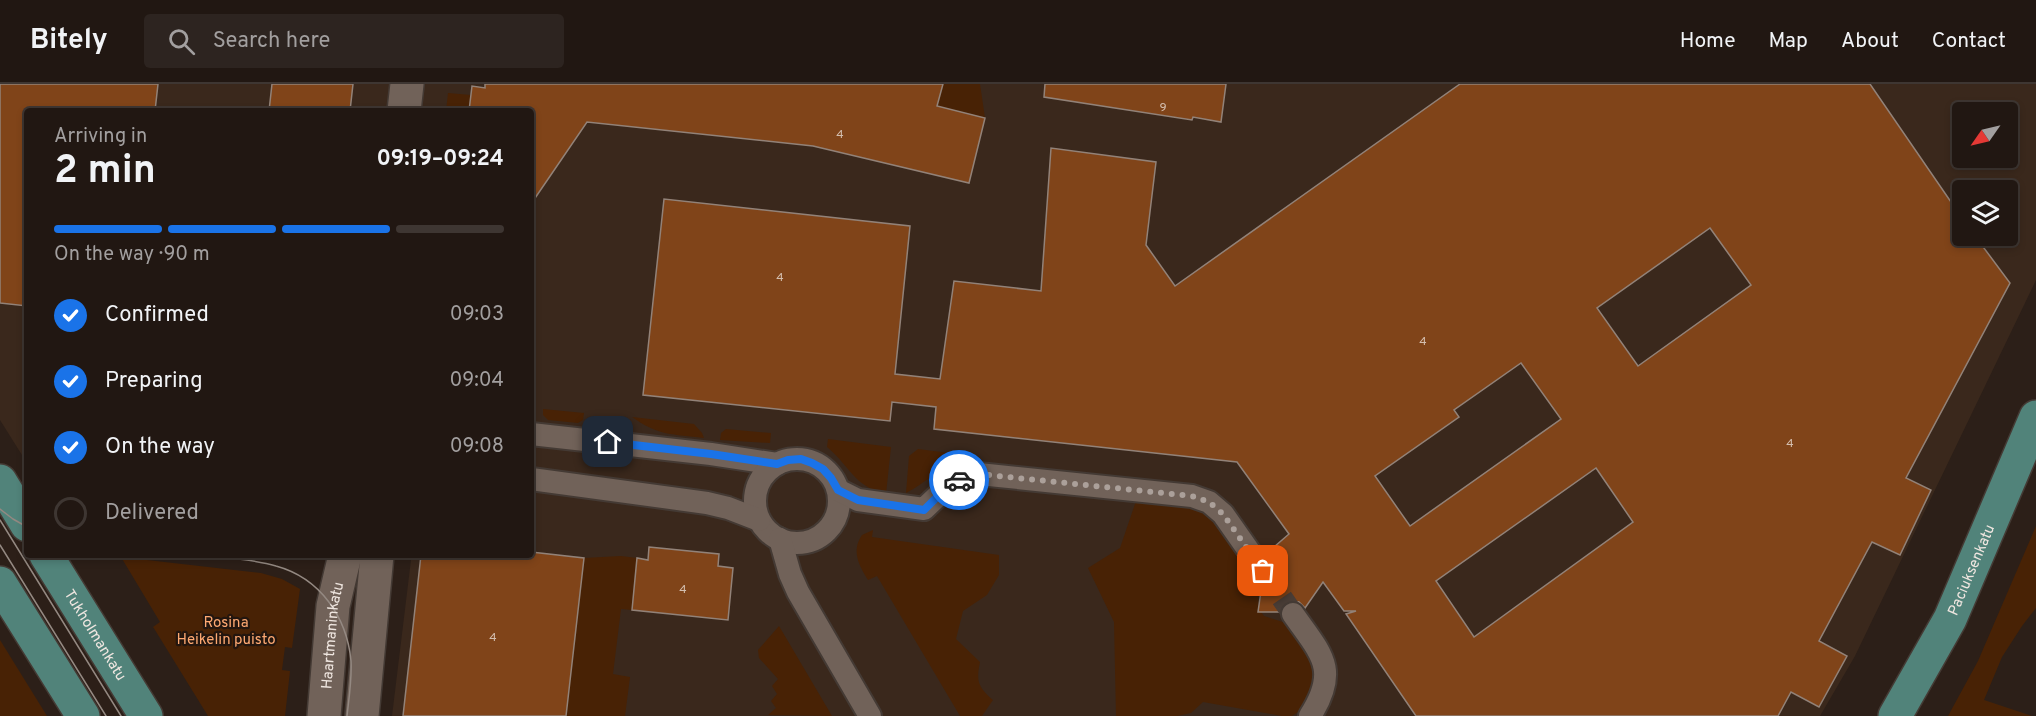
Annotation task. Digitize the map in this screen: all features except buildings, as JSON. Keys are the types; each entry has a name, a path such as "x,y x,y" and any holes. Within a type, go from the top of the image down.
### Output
{"main road":[{"path":"404,108 407,84"},
{"name":"Paciuksenkatu","path":"1895,716 1950,619 2036,417"},
{"path":"0,481 24,520"},
{"name":"Tukholmankatu","path":"48,558 146,716"},
{"name":"Haartmaninkatu","path":"324,716 333,606 344,558"},
{"path":"362,716 377,558"},
{"path":"0,583 82,716"}],"street":[{"path":"534,434 711,454 777,464"},
{"path":"801,459 812,463 827,473 838,490 839,502 831,524 823,533 804,542 794,543 780,540 764,528 759,520 755,500 757,489 761,479 777,464 801,459"},
{"path":"838,490 858,500 924,510 945,489 969,473 1192,496 1209,502 1223,514 1263,571"},
{"path":"534,479 707,503 759,520"},
{"path":"780,540 790,574 798,591 870,716"},
{"path":"1293,614 1316,646 1327,676 1323,693 1310,716"}],"shaded area":[{"path":"0,84 2036,84 2036,280 1855,656 1820,716 392,716 411,560 395,558 534,558 534,108 24,108 24,458 0,420"}],"green space":[{"path":"943,84 980,84 985,118 937,106"},
{"path":"448,93 471,95 469,108 446,108"},
{"path":"543,409 584,413 583,420 578,423 548,420 543,415"},
{"path":"632,417 694,424 704,438 658,431"},
{"path":"726,429 771,433 770,443 720,440 721,433"},
{"path":"828,439 891,447 886,494 875,491 859,481 827,447"},
{"path":"918,449 965,455 964,463 948,467 906,493 909,456"},
{"path":"1136,501 1200,508 1214,521 1257,580 1259,609 1264,616 1286,623 1313,664 1316,684 1301,710 1292,716 1282,716 1203,702 1191,713 1177,716 1116,716 1114,622 1088,568 1120,548"},
{"path":"2036,526 2036,608 2002,657 1984,700 2032,716 1948,716 1978,661"},
{"path":"873,530 872,537 999,555 999,575 987,595 963,611 956,639 980,662 979,683 993,700 982,716 960,716 877,576 868,580 859,563 857,547 862,535"},
{"path":"621,556 637,558 632,610 621,609 613,674 630,677 625,716 566,716 584,558"},
{"name":"Rosina Heikelin puisto","path":"122,558 261,573 282,579 300,589 292,648 285,647 282,670 290,671 285,716 208,716 153,627 160,622"},
{"path":"779,626 832,716 768,715 776,708 771,701 777,694 772,686 778,679 759,658 758,650"},
{"path":"0,640 47,716 0,716"}],"tunnel":[{"path":"1263,571 1293,614"}],"tram line":[{"path":"0,509 24,525"},
{"path":"0,520 121,716"},
{"path":"0,545 106,716"},
{"path":"231,558 276,566 292,572 306,580 328,601 344,629 351,661 347,716"}],"way so far":[{"path":"959,480 969,473 1192,496 1209,502 1223,514 1263,571"}],"route":[{"path":"608,442 777,464 801,459 823,469 838,490 858,500 924,510 945,489 959,480"}]}
